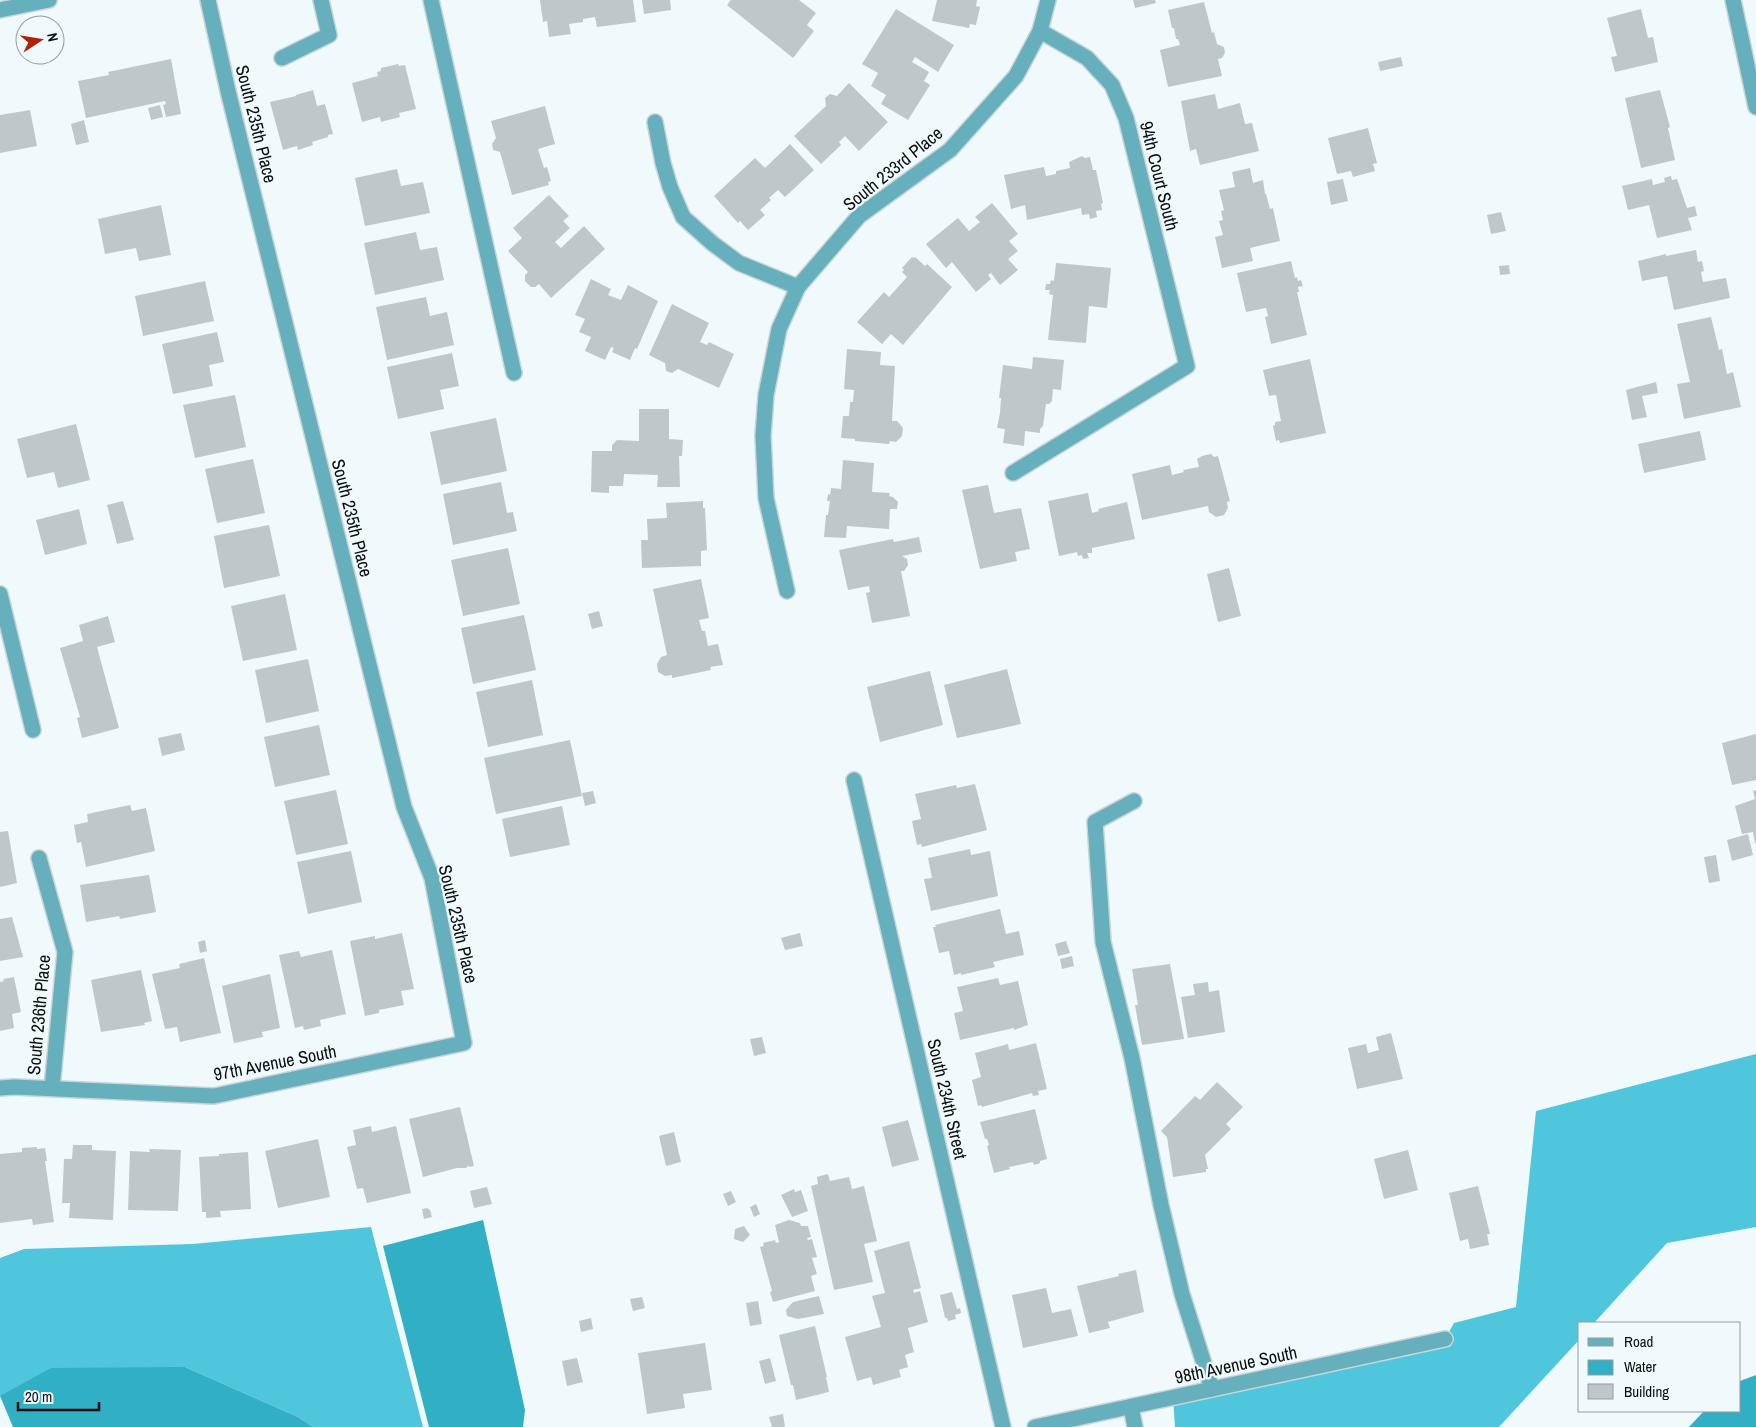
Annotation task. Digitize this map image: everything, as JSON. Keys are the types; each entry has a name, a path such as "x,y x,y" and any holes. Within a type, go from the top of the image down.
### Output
{"street":[{"path":"0,10 48,0"},
{"name":"South 235th Place","path":"208,0 228,91 404,807 432,878 464,1043"},
{"path":"282,58 329,34 321,0"},
{"path":"431,0 514,372"},
{"name":"South 233rd Place","path":"787,591 766,498 763,436 766,395 779,329 798,287 859,216 950,150 1016,76 1040,31 1048,0"},
{"path":"1733,0 1756,107"},
{"name":"94th Court South","path":"1013,473 1187,366 1126,118 1112,85 1088,58 1040,31"},
{"path":"655,122 670,187 683,217 712,243 739,263 798,287"},
{"path":"0,594 33,730"},
{"name":"South 234th Street","path":"854,780 1003,1427"},
{"path":"1134,801 1095,822 1103,942 1132,1058 1161,1205 1182,1294 1212,1389"},
{"name":"South 236th Place","path":"39,858 65,952 52,1088"},
{"name":"97th Avenue South","path":"0,1088 52,1088 214,1096 464,1043"},
{"name":"98th Avenue South","path":"1034,1427 1445,1339"},
{"path":"1131,1406 1135,1427"}],"shaded area":[{"path":"1756,1054 1756,1227 1667,1243 1595,1322 1578,1322 1578,1341 1499,1427 1175,1427 1173,1398 1445,1339 1454,1323 1516,1307 1536,1111"},
{"path":"371,1227 423,1427 313,1427 298,1417 185,1367 0,1396 0,1258 24,1249 193,1244"}],"water":[{"path":"483,1220 525,1410 523,1427 429,1427 383,1246"},
{"path":"185,1367 298,1417 313,1427 13,1427 0,1396 51,1368"},
{"path":"1756,1375 1756,1427 1689,1427 1703,1412 1741,1412 1741,1381"}],"building":[{"path":"540,0 633,0 636,22 597,27 595,17 583,19 583,22 569,24 571,34 549,37 547,21 543,22"},
{"path":"642,0 670,0 671,10 644,14"},
{"path":"731,0 799,0 816,13 807,25 814,31 793,58 727,5"},
{"path":"937,0 977,0 976,6 980,7 976,25 970,24 969,28 932,21"},
{"path":"1133,0 1155,0 1156,3 1135,8"},
{"path":"1204,2 1212,33 1214,32 1217,44 1224,47 1225,53 1222,58 1218,59 1222,76 1168,87 1160,50 1180,45 1178,39 1176,39 1174,28 1172,28 1168,10"},
{"path":"896,9 954,45 938,72 915,57 912,62 929,72 924,81 930,85 908,120 881,104 886,95 871,86 878,73 862,64"},
{"path":"1641,9 1648,38 1653,37 1658,62 1615,72 1611,57 1617,56 1607,18"},
{"path":"1401,57 1403,66 1380,71 1378,62"},
{"path":"171,59 181,114 166,117 163,105 166,104 165,101 86,118 78,81 109,75 108,72"},
{"path":"398,64 399,66 405,65 416,109 399,113 400,117 381,122 380,117 362,122 352,83 378,76 377,72 381,71 381,68"},
{"path":"849,83 888,122 859,151 845,136 839,142 841,145 821,164 794,136 826,106 825,98 830,94 837,96"},
{"path":"313,90 317,106 325,104 333,134 312,142 313,145 298,150 297,146 283,150 270,102"},
{"path":"1660,90 1670,127 1668,128 1675,160 1641,168 1625,98"},
{"path":"1215,94 1218,109 1240,103 1245,124 1252,123 1259,151 1200,165 1196,149 1190,151 1181,101"},
{"path":"160,105 163,117 151,120 148,108"},
{"path":"545,106 555,144 538,149 544,168 547,167 551,181 548,182 549,185 512,195 500,152 493,150 492,144 496,138 491,121"},
{"path":"30,110 37,146 0,153 0,115"},
{"path":"84,120 89,142 76,145 71,124"},
{"path":"1368,128 1377,163 1373,164 1375,171 1353,177 1351,171 1337,174 1328,138"},
{"path":"790,144 814,170 785,197 778,190 769,198 771,200 760,210 765,215 748,230 740,221 738,223 714,196 755,158 765,168"},
{"path":"1082,156 1085,158 1090,157 1093,170 1096,170 1103,203 1101,204 1102,210 1096,211 1097,217 1090,219 1089,214 1082,215 1081,208 1027,220 1025,205 1011,209 1004,175 1044,167 1046,176 1056,174 1056,171 1070,168 1069,162"},
{"path":"1250,168 1253,183 1263,180 1270,209 1273,208 1280,241 1250,248 1253,261 1222,268 1215,237 1223,235 1219,221 1223,220 1221,211 1224,210 1219,190 1235,187 1232,172"},
{"path":"397,169 401,186 423,182 430,213 365,226 355,178"},
{"path":"1671,176 1672,180 1677,179 1687,208 1695,206 1697,216 1688,218 1692,230 1657,238 1649,205 1628,210 1622,186 1652,179 1653,185 1665,182 1664,178"},
{"path":"1343,179 1348,201 1331,205 1327,182"},
{"path":"549,195 569,216 563,221 570,228 555,242 561,248 584,226 605,249 551,298 539,284 531,287 525,281 525,275 528,272 508,251 522,238 513,228"},
{"path":"992,203 1018,234 1009,241 1018,251 1008,259 1018,270 1000,285 991,273 988,275 991,279 976,292 952,262 946,268 926,244 958,218 969,231 980,222 975,217"},
{"path":"161,205 171,255 139,261 136,248 105,254 98,219"},
{"path":"1501,212 1506,231 1491,234 1487,215"},
{"path":"416,232 420,250 437,247 444,280 375,295 364,243"},
{"path":"1696,250 1698,262 1702,261 1704,271 1701,272 1703,282 1726,278 1730,298 1674,310 1667,276 1642,281 1638,261 1666,254 1666,256"},
{"path":"912,257 915,257 925,266 927,264 952,287 903,345 891,334 882,344 857,322 884,292 889,297 907,277 902,272 904,270 902,268"},
{"path":"1291,261 1295,278 1297,277 1298,281 1301,280 1303,286 1298,287 1299,292 1297,292 1307,335 1271,344 1265,317 1268,316 1266,308 1246,312 1237,273"},
{"path":"1056,263 1111,268 1107,308 1089,306 1086,343 1048,340 1053,295 1049,294 1050,290 1045,290 1046,284 1050,284 1051,280 1054,281"},
{"path":"1509,265 1510,274 1500,275 1499,266"},
{"path":"591,279 611,289 608,295 621,300 628,285 658,301 637,349 635,348 630,360 612,352 614,348 611,347 605,360 585,351 591,337 579,332 585,319 575,315"},
{"path":"205,281 214,321 143,336 135,296"},
{"path":"426,297 430,316 447,312 454,345 387,360 376,307"},
{"path":"672,304 709,323 700,342 707,345 709,342 734,354 719,388 678,369 672,373 666,371 665,363 649,355"},
{"path":"1711,317 1719,350 1722,349 1727,374 1733,372 1741,407 1684,419 1677,384 1690,382 1677,324"},
{"path":"217,332 224,362 209,365 213,386 173,394 162,344"},
{"path":"847,349 881,352 880,365 895,366 892,421 897,421 903,428 902,436 896,442 890,441 889,444 841,438 843,416 849,416 850,402 853,402 854,390 844,389"},
{"path":"452,353 459,386 440,390 444,409 398,419 387,367"},
{"path":"1033,357 1064,360 1061,390 1053,389 1052,401 1046,404 1043,426 1040,429 1040,433 1025,431 1024,446 1003,443 1005,429 997,428 1000,413 1001,398 999,398 1003,365 1032,369"},
{"path":"1310,359 1326,433 1280,443 1279,440 1276,441 1273,426 1275,422 1281,421 1276,395 1269,396 1263,370"},
{"path":"1656,382 1658,393 1642,396 1647,417 1632,420 1626,390"},
{"path":"235,395 246,447 195,458 183,405"},
{"path":"639,409 669,409 669,439 683,440 682,456 679,456 680,487 657,487 658,475 624,474 623,486 609,486 609,493 591,492 592,451 612,451 612,445 617,440 639,441"},
{"path":"496,418 507,471 441,485 430,432"},
{"path":"76,424 90,480 58,488 54,472 27,478 17,439"},
{"path":"1700,431 1706,460 1644,473 1638,444"},
{"path":"1211,454 1214,457 1218,456 1230,501 1227,502 1228,508 1224,515 1216,517 1209,512 1208,506 1142,520 1132,474 1170,465 1172,475 1184,472 1183,470 1199,467 1197,459"},
{"path":"253,459 265,513 217,523 205,469"},
{"path":"843,460 874,463 872,492 890,493 889,496 898,502 897,509 890,509 889,529 847,526 846,538 824,537 826,515 828,515 830,501 827,501 828,494 830,495 831,488 841,489"},
{"path":"501,482 507,513 513,512 517,531 453,545 443,494"},
{"path":"988,485 994,513 1021,508 1030,549 1015,552 1017,561 980,569 962,490"},
{"path":"1088,493 1092,513 1099,511 1098,509 1127,502 1135,539 1092,548 1092,553 1087,553 1089,558 1083,559 1082,555 1078,556 1077,552 1059,556 1048,501"},
{"path":"123,501 134,540 117,544 107,505"},
{"path":"703,501 707,550 701,551 701,566 642,568 641,540 648,540 647,519 667,518 666,503"},
{"path":"79,509 87,544 45,555 36,520"},
{"path":"269,525 280,576 224,588 214,536"},
{"path":"919,537 922,552 902,556 907,559 908,565 904,571 901,571 910,616 872,623 866,593 870,592 869,586 848,590 839,550 893,539 894,542"},
{"path":"508,548 520,604 463,616 451,560"},
{"path":"1229,568 1241,616 1218,622 1207,574"},
{"path":"701,579 709,618 699,620 702,631 705,631 708,646 718,644 723,665 710,667 711,670 672,678 672,675 665,676 658,672 657,664 661,657 667,655 653,589"},
{"path":"285,594 297,650 243,661 231,606"},
{"path":"599,611 603,626 592,629 588,614"},
{"path":"524,615 536,670 473,684 461,628"},
{"path":"108,616 115,642 97,647 119,728 82,738 77,718 80,717 60,648 83,641 79,625"},
{"path":"308,659 319,711 266,723 255,670"},
{"path":"1007,669 1021,724 957,738 944,685"},
{"path":"930,671 943,725 880,742 867,687"},
{"path":"532,680 543,735 488,747 476,692"},
{"path":"319,725 330,775 275,787 264,737"},
{"path":"181,733 185,750 162,756 158,738"},
{"path":"1756,734 1756,780 1732,785 1722,743"},
{"path":"570,740 582,796 496,814 484,758"},
{"path":"975,784 987,830 922,847 921,844 917,845 912,821 921,819 915,794 956,785 957,788"},
{"path":"336,790 348,844 296,855 284,801"},
{"path":"1756,790 1755,843 1753,832 1742,834 1735,806 1755,799 1753,791"},
{"path":"593,791 596,803 585,806 582,793"},
{"path":"130,805 132,811 146,808 155,851 86,867 81,842 77,843 74,825 88,822 87,814"},
{"path":"562,806 570,845 510,857 502,819"},
{"path":"8,831 17,883 0,887 0,832"},
{"path":"1748,834 1753,855 1732,861 1727,840"},
{"path":"970,849 971,855 990,851 998,896 931,911 924,879 932,878 928,858"},
{"path":"351,851 362,902 308,914 297,862"},
{"path":"1716,855 1720,881 1709,883 1704,857"},
{"path":"149,875 156,912 120,919 119,916 86,922 80,885"},
{"path":"1000,909 1006,934 1019,931 1024,955 993,962 995,967 954,975 949,951 939,953 933,927"},
{"path":"12,917 23,957 0,961 0,919"},
{"path":"402,933 414,989 401,991 404,1005 379,1010 379,1013 365,1016 350,941 375,936 375,939"},
{"path":"800,933 803,946 785,950 781,938"},
{"path":"205,940 207,951 200,953 198,942"},
{"path":"1066,941 1070,953 1058,956 1055,944"},
{"path":"332,950 346,1014 320,1020 321,1026 304,1030 303,1026 295,1028 279,955 299,951 301,957"},
{"path":"1072,956 1074,966 1062,969 1060,959"},
{"path":"204,958 221,1033 180,1042 177,1027 165,1029 152,974 180,968 179,964"},
{"path":"1170,964 1184,1039 1142,1045 1135,1005 1138,1005 1132,969"},
{"path":"141,970 152,1021 144,1023 145,1025 101,1032 91,980"},
{"path":"270,974 280,1028 262,1032 263,1037 234,1043 222,986"},
{"path":"14,977 21,1012 12,1014 14,1028 0,1031 0,982 4,981 3,979"},
{"path":"998,978 1000,985 1018,981 1028,1025 1014,1030 1014,1028 960,1040 954,1013 963,1011 957,987"},
{"path":"1208,982 1209,992 1219,990 1225,1032 1188,1038 1181,997 1195,995 1193,984"},
{"path":"1391,1033 1403,1079 1357,1089 1348,1048 1366,1044 1368,1053 1379,1050 1376,1037"},
{"path":"762,1037 766,1053 754,1056 750,1039"},
{"path":"1036,1043 1047,1089 1038,1091 1039,1095 1033,1096 1032,1093 982,1107 981,1105 978,1106 972,1080 981,1077 975,1053 1008,1044 1009,1050"},
{"path":"1217,1082 1243,1107 1226,1124 1231,1129 1205,1155 1208,1169 1206,1169 1206,1172 1173,1177 1167,1137 1161,1131 1195,1096 1200,1100"},
{"path":"460,1107 474,1166 469,1167 469,1165 466,1168 457,1168 423,1177 409,1119"},
{"path":"1035,1109 1047,1159 1034,1165 1033,1162 1009,1167 1010,1169 994,1173 987,1146 989,1145 987,1139 985,1139 980,1122"},
{"path":"908,1120 919,1160 892,1167 882,1127"},
{"path":"371,1126 372,1132 396,1126 411,1193 367,1203 363,1188 357,1189 347,1147 356,1145 353,1130"},
{"path":"674,1132 681,1162 666,1166 659,1136"},
{"path":"318,1139 330,1197 278,1208 265,1151"},
{"path":"73,1145 92,1145 92,1150 116,1151 113,1220 69,1218 70,1203 62,1203 64,1159 72,1159"},
{"path":"37,1147 37,1149 45,1148 47,1161 45,1161 54,1222 33,1225 32,1219 0,1223 0,1154 22,1152 22,1148"},
{"path":"149,1149 181,1150 178,1211 128,1210 130,1151 150,1152"},
{"path":"1408,1150 1418,1190 1384,1199 1374,1159"},
{"path":"248,1152 251,1209 220,1211 221,1217 206,1218 206,1212 202,1212 199,1157"},
{"path":"828,1174 830,1181 849,1177 852,1189 864,1186 877,1241 864,1244 873,1282 834,1290 811,1186 818,1184 817,1177"},
{"path":"1478,1186 1490,1234 1487,1234 1489,1245 1470,1249 1468,1239 1460,1241 1449,1193"},
{"path":"487,1187 492,1204 474,1208 470,1191"},
{"path":"794,1189 795,1192 801,1190 808,1211 792,1217 781,1195"},
{"path":"731,1191 736,1202 728,1206 723,1194"},
{"path":"756,1204 760,1214 754,1217 750,1207"},
{"path":"427,1208 430,1210 432,1217 424,1219 422,1209"},
{"path":"789,1220 800,1223 801,1226 808,1226 811,1237 807,1238 808,1240 812,1239 817,1257 812,1258 817,1274 811,1276 815,1291 773,1302 770,1292 772,1291 760,1247 764,1246 763,1243 775,1240 776,1243 779,1242 775,1225"},
{"path":"744,1226 750,1235 743,1242 734,1239 735,1229"},
{"path":"909,1241 921,1288 913,1290 914,1293 920,1291 928,1322 908,1328 914,1352 905,1355 908,1367 899,1370 901,1377 873,1385 871,1377 857,1381 845,1337 881,1327 872,1296 885,1293 874,1251"},
{"path":"1136,1270 1144,1312 1108,1322 1110,1328 1089,1333 1077,1286"},
{"path":"1046,1288 1052,1313 1071,1309 1078,1336 1023,1348 1012,1295"},
{"path":"952,1292 957,1309 960,1308 961,1313 955,1315 956,1319 948,1321 945,1318 940,1295"},
{"path":"819,1296 824,1314 798,1319 787,1316 786,1310 793,1302"},
{"path":"642,1297 645,1308 633,1311 630,1299"},
{"path":"758,1301 762,1324 750,1326 746,1303"},
{"path":"591,1318 593,1329 581,1332 579,1321"},
{"path":"815,1326 829,1392 796,1400 779,1335"},
{"path":"705,1343 712,1390 683,1394 685,1408 647,1414 638,1353"},
{"path":"577,1358 583,1382 567,1386 562,1361"},
{"path":"770,1358 776,1381 765,1384 759,1361"},
{"path":"783,1414 785,1427 772,1427 769,1417"}]}
